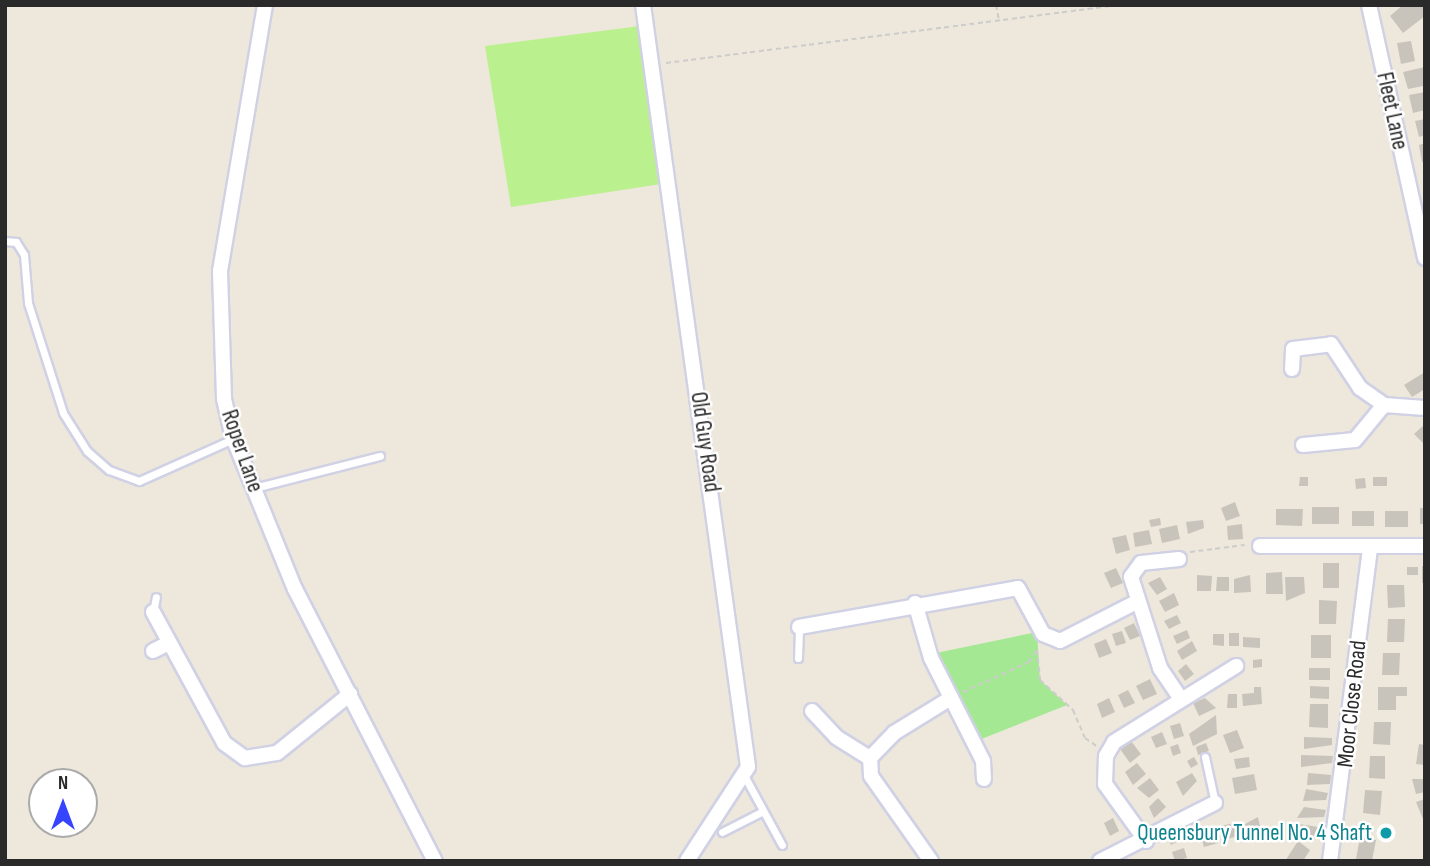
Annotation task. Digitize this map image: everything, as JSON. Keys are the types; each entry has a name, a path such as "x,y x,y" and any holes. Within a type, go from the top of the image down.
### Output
{"street":[{"name":"Roper Lane","path":"265,5 220,271 220,356 233,439 295,589 435,861"},
{"name":"Old Guy Road","path":"643,5 747,751 746,779"},
{"name":"Fleet Lane","path":"1369,5 1425,258"},
{"path":"1292,369 1291,344 1331,344 1360,388 1384,405 1425,408"},
{"path":"1303,445 1355,440 1384,405"},
{"path":"1261,545 1425,546"},
{"name":"Moor Close Road","path":"1330,861 1370,547"},
{"path":"1179,559 1141,563 1131,577 1168,686 1180,698"},
{"path":"799,627 915,603 1018,588 1043,634 1060,641 1082,634 1138,601"},
{"path":"915,603 951,698 983,761 984,779"},
{"path":"153,612 225,743 245,758 277,752 349,694"},
{"path":"153,651 169,643"},
{"path":"1146,841 1105,785 1109,751 1180,698 1236,666"},
{"path":"931,861 871,776 870,758 894,733 951,698"},
{"path":"812,711 836,737 870,758"},
{"path":"687,861 746,779"},
{"path":"1100,861 1146,841 1184,813 1215,803"}],"lane":[{"path":"5,241 21,246 28,303 63,413 94,457 126,480 139,481 233,439"},
{"path":"253,488 380,456"},
{"path":"153,612 156,597"},
{"path":"798,658 799,627"},
{"path":"1205,757 1215,803"},
{"path":"746,779 782,845"},
{"path":"722,832 764,811"}],"path":[{"path":"996,5 999,21"},
{"path":"651,65 1120,5"},
{"path":"1179,559 1198,547 1261,545"},
{"path":"951,698 1029,662 1043,634"},
{"path":"1037,650 1040,680 1073,710 1085,738 1109,751"}],"green space":[{"path":"640,26 661,184 511,207 485,46"},
{"path":"1037,632 1040,680 1067,705 979,740 936,653"}],"building":[{"path":"1403,5 1425,5 1425,16 1403,33 1390,16"},
{"path":"1411,41 1415,61 1401,64 1397,43"},
{"path":"1425,67 1423,86 1408,89 1403,72"},
{"path":"1425,92 1425,110 1413,113 1409,95"},
{"path":"1425,119 1425,135 1419,137 1415,121"},
{"path":"1425,143 1425,162 1422,162 1419,145"},
{"path":"1425,372 1425,389 1412,397 1404,385"},
{"path":"1425,424 1425,445 1414,434"},
{"path":"1300,477 1308,477 1308,486 1299,486"},
{"path":"1373,477 1387,477 1387,486 1373,486"},
{"path":"1365,478 1366,488 1356,489 1355,479"},
{"path":"1235,502 1240,516 1226,521 1221,508"},
{"path":"1312,507 1339,507 1339,524 1312,524"},
{"path":"1420,508 1425,508 1425,524 1420,524"},
{"path":"1276,509 1303,509 1302,526 1276,525"},
{"path":"1352,511 1374,511 1374,526 1352,526"},
{"path":"1385,511 1408,511 1408,527 1385,527"},
{"path":"1160,518 1161,525 1151,527 1149,520"},
{"path":"1203,520 1204,528 1188,534 1186,522"},
{"path":"1242,524 1243,539 1228,540 1227,526"},
{"path":"1177,525 1180,539 1162,543 1159,529"},
{"path":"1149,530 1152,544 1135,547 1133,533"},
{"path":"1126,535 1130,550 1116,554 1112,538"},
{"path":"1323,563 1339,563 1339,588 1323,588"},
{"path":"1422,566 1425,566 1425,583 1422,583"},
{"path":"1407,567 1418,567 1418,575 1407,575"},
{"path":"1116,568 1123,583 1111,588 1104,573"},
{"path":"1282,572 1283,594 1266,594 1266,573"},
{"path":"1197,575 1212,576 1211,591 1197,591"},
{"path":"1250,575 1251,592 1234,593 1234,579"},
{"path":"1160,577 1167,589 1157,595 1148,583"},
{"path":"1217,577 1229,577 1229,591 1216,591"},
{"path":"1285,577 1304,577 1305,593 1286,601"},
{"path":"1387,585 1404,585 1405,607 1388,608"},
{"path":"1174,593 1179,605 1165,612 1159,601"},
{"path":"1319,600 1337,601 1336,624 1319,624"},
{"path":"1177,615 1181,623 1169,629 1164,621"},
{"path":"1388,619 1405,619 1404,642 1387,642"},
{"path":"1134,623 1140,636 1130,640 1124,628"},
{"path":"1187,630 1190,638 1177,644 1173,636"},
{"path":"1122,631 1126,643 1116,646 1112,634"},
{"path":"1229,633 1239,633 1239,646 1229,646"},
{"path":"1213,634 1224,634 1224,646 1213,645"},
{"path":"1311,635 1331,635 1331,658 1311,658"},
{"path":"1243,637 1260,638 1260,648 1243,647"},
{"path":"1106,639 1112,653 1099,658 1094,644"},
{"path":"1192,641 1197,651 1182,660 1177,651"},
{"path":"1383,653 1400,653 1399,675 1382,675"},
{"path":"1262,659 1262,667 1253,668 1253,660"},
{"path":"1186,664 1194,674 1185,681 1178,671"},
{"path":"1309,668 1330,668 1330,680 1309,680"},
{"path":"1150,679 1157,694 1143,700 1136,686"},
{"path":"1310,686 1329,687 1329,699 1310,698"},
{"path":"1254,687 1261,687 1262,704 1243,706 1242,694 1254,693"},
{"path":"1378,687 1407,687 1407,696 1396,696 1396,710 1378,710"},
{"path":"1128,690 1135,703 1124,708 1118,695"},
{"path":"1228,694 1237,694 1237,708 1227,708"},
{"path":"1109,698 1115,712 1102,718 1097,704"},
{"path":"1205,698 1216,708 1199,716 1193,703"},
{"path":"1310,704 1328,704 1328,728 1309,727"},
{"path":"1216,715 1217,734 1193,746 1189,734"},
{"path":"1374,722 1391,722 1390,745 1373,744"},
{"path":"1180,723 1184,736 1174,739 1170,726"},
{"path":"1237,730 1244,748 1230,753 1223,735"},
{"path":"1162,732 1167,744 1156,748 1151,737"},
{"path":"1304,737 1332,738 1332,745 1304,749"},
{"path":"1131,741 1141,754 1130,763 1120,749"},
{"path":"1206,743 1209,751 1198,755 1196,747"},
{"path":"1178,744 1181,753 1173,756 1170,747"},
{"path":"1419,744 1425,745 1425,765 1416,764"},
{"path":"1301,755 1333,756 1332,763 1301,767"},
{"path":"1370,756 1385,756 1385,779 1369,778"},
{"path":"1194,757 1198,764 1191,768 1187,761"},
{"path":"1249,757 1250,767 1236,769 1234,759"},
{"path":"1137,763 1146,774 1133,785 1125,772"},
{"path":"1192,773 1197,781 1183,796 1176,782"},
{"path":"1308,773 1331,775 1330,784 1307,785"},
{"path":"1254,774 1257,790 1235,794 1232,778"},
{"path":"1150,778 1159,790 1149,798 1137,788"},
{"path":"1412,779 1425,779 1425,792 1416,794"},
{"path":"1306,789 1328,793 1326,800 1303,801"},
{"path":"1365,790 1382,791 1380,815 1363,813"},
{"path":"1158,798 1166,807 1154,818 1149,807"},
{"path":"1425,799 1425,824 1416,802"},
{"path":"1304,807 1326,810 1324,817 1297,818"},
{"path":"1258,817 1261,831 1247,833 1245,824"},
{"path":"1113,818 1119,831 1110,836 1104,823"},
{"path":"1238,822 1241,835 1224,840 1221,826"},
{"path":"1299,824 1318,827 1316,839 1297,836"},
{"path":"1178,828 1183,839 1171,845 1165,834"},
{"path":"1215,831 1218,843 1204,847 1200,832"},
{"path":"1360,837 1376,840 1372,861 1356,859"},
{"path":"1298,841 1310,850 1303,861 1285,861"},
{"path":"1184,848 1187,858 1175,861 1172,852"}],"place":[{"name":"Queensbury Tunnel No. 4 Shaft","path":"1386,833"}]}
